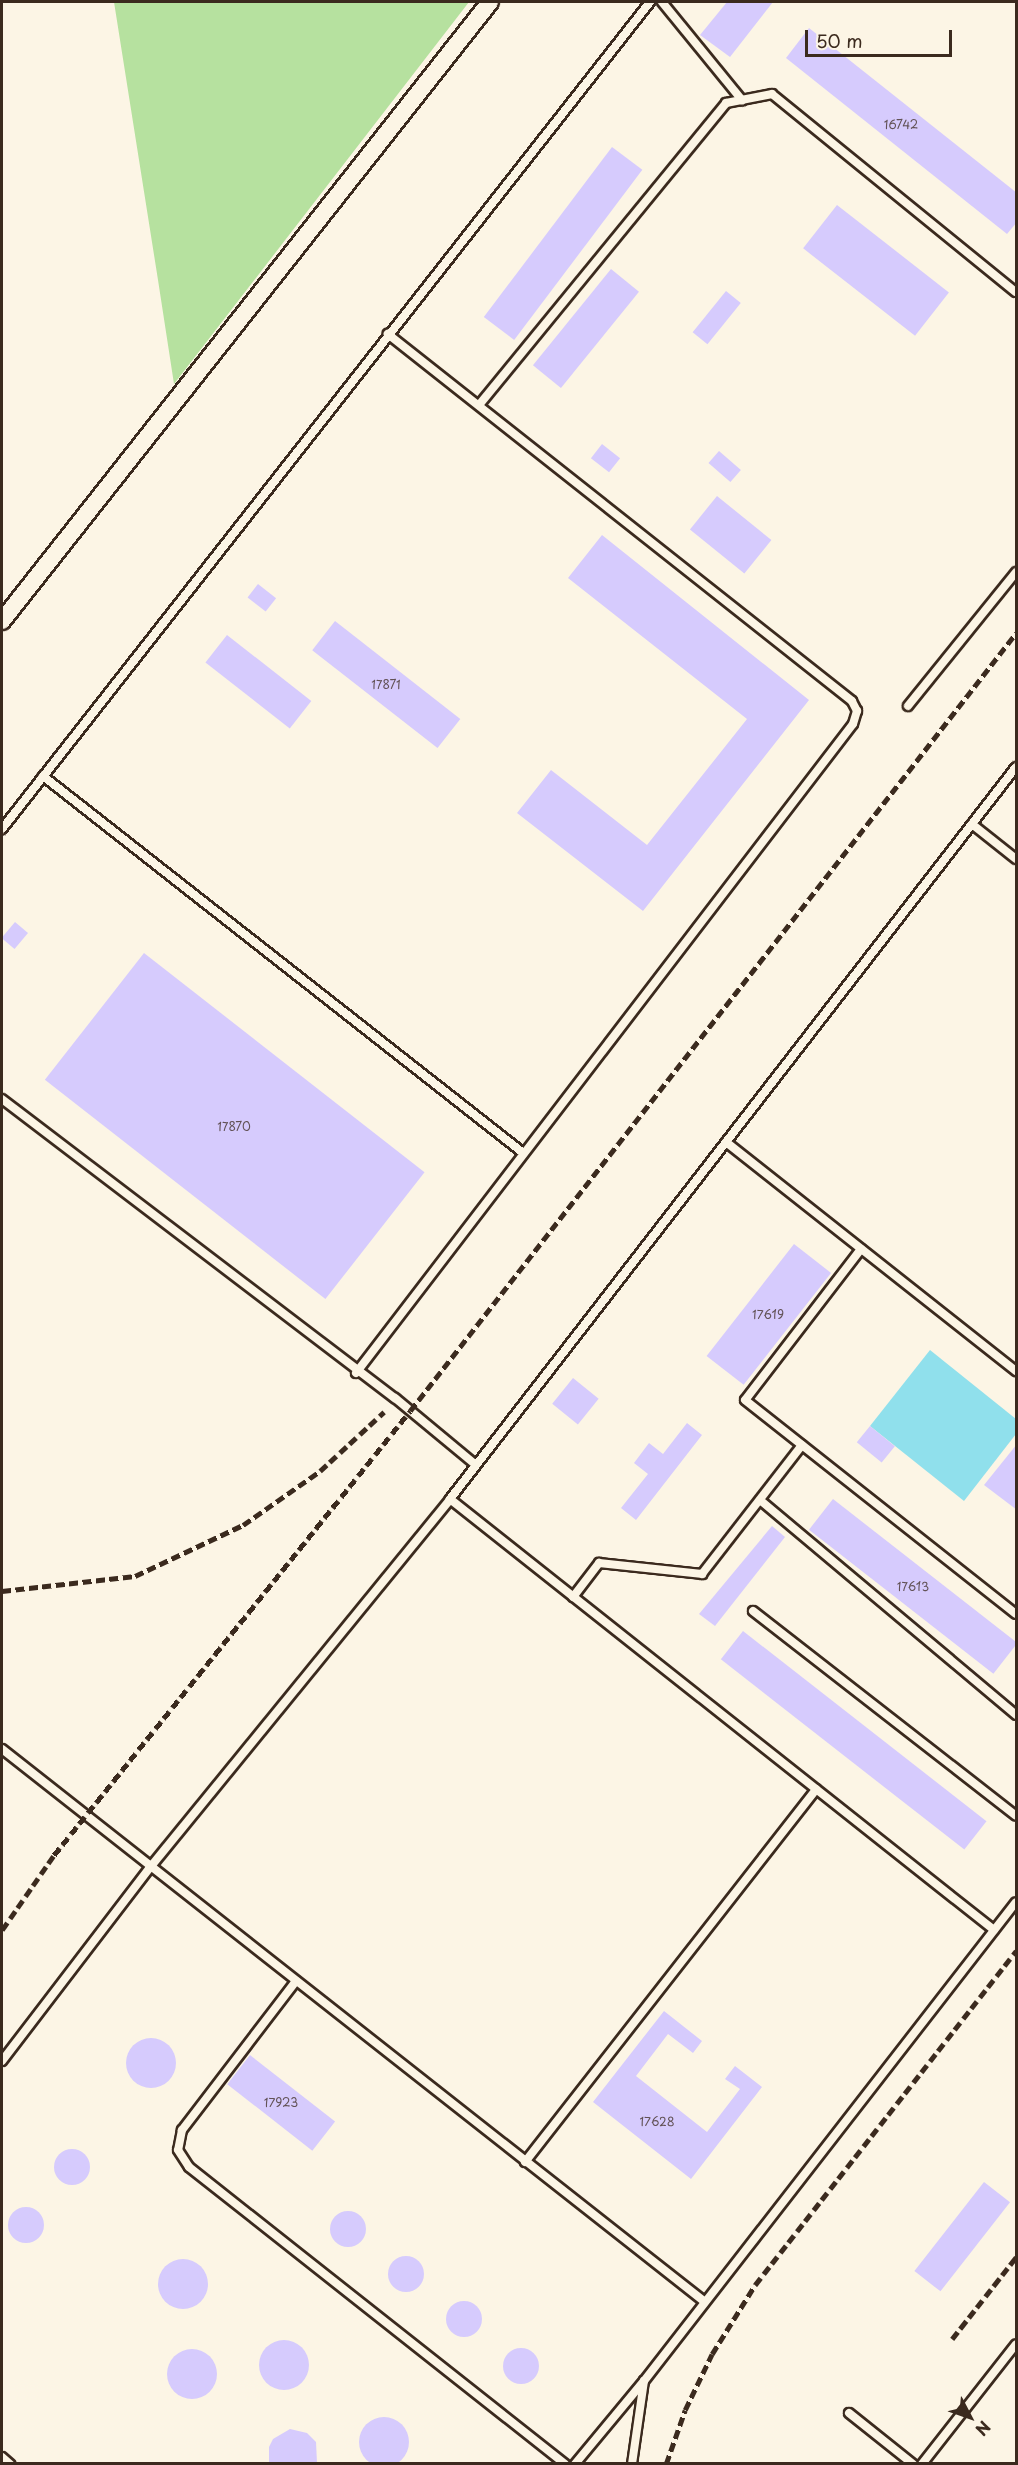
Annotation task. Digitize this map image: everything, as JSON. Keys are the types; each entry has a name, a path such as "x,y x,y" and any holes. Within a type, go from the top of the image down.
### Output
{"street":[{"path":"2,621 490,2"}],"lane":[{"path":"2,829 650,2"},
{"path":"662,2 742,100"},
{"path":"479,405 726,103 772,94 1017,292"},
{"path":"356,1372 522,1152 853,724 857,711 852,701 388,334"},
{"path":"908,706 1017,572"},
{"path":"2,2061 152,1865 450,1499 1017,767"},
{"path":"43,776 522,1152"},
{"path":"972,824 1017,859"},
{"path":"2,1099 356,1372 395,1398 476,1465"},
{"path":"726,1142 1017,1371"},
{"path":"861,1249 745,1400 1017,1614"},
{"path":"573,1597 599,1563 702,1574 802,1445"},
{"path":"450,1499 994,1930"},
{"path":"760,1500 1017,1715"},
{"path":"753,1611 1017,1816"},
{"path":"2,1749 705,2302"},
{"path":"525,2162 816,1789"},
{"path":"575,2463 644,2381 1017,1902"},
{"path":"296,1981 182,2130 178,2150 189,2167 566,2463"},
{"path":"922,2463 1017,2344"},
{"path":"632,2463 644,2381"},
{"path":"849,2413 913,2463"},
{"path":"2,2457 10,2463"}],"green space":[{"path":"114,2 469,2 174,384 158,280"}],"water":[{"path":"930,1350 1016,1419 1016,1434 964,1501 870,1426"}],"building":[{"path":"727,2 773,2 730,57 700,35"},
{"path":"809,28 1017,193 1017,222 1007,234 786,58"},
{"path":"612,147 642,170 514,340 484,317"},
{"path":"837,205 949,292 915,336 803,248"},
{"path":"611,269 639,292 561,388 533,365"},
{"path":"726,291 741,303 707,344 693,332"},
{"path":"602,444 620,458 609,472 591,458"},
{"path":"719,451 741,470 730,482 709,463"},
{"path":"717,496 771,540 744,573 690,529"},
{"path":"602,535 809,700 643,911 517,813 551,770 647,845 747,719 568,578"},
{"path":"258,584 276,598 266,612 248,597"},
{"path":"335,621 460,719 438,748 312,650"},
{"path":"227,635 311,701 290,728 205,663"},
{"path":"15,922 28,933 15,949 2,937"},
{"path":"144,953 425,1172 325,1299 45,1080"},
{"path":"794,1244 831,1273 744,1385 707,1356"},
{"path":"573,1378 599,1399 578,1424 552,1404"},
{"path":"687,1423 702,1435 636,1520 621,1508 648,1474 634,1463 649,1443 663,1454"},
{"path":"870,1426 895,1446 882,1462 857,1442"},
{"path":"1017,1444 1017,1510 984,1485"},
{"path":"833,1499 1016,1642 993,1674 809,1530"},
{"path":"772,1526 785,1537 715,1626 699,1614"},
{"path":"743,1631 986,1821 964,1850 721,1659"},
{"path":"664,2011 702,2041 693,2053 668,2034 636,2076 707,2132 740,2089 725,2079 735,2066 762,2087 691,2179 593,2102"},
{"path":"146,2038 156,2038 169,2045 176,2058 176,2068 169,2081 156,2088 146,2088 137,2084 130,2077 126,2068 126,2058 130,2049 137,2042"},
{"path":"250,2055 335,2121 312,2151 227,2084"},
{"path":"72,2149 85,2154 90,2167 85,2180 72,2185 59,2180 54,2167 59,2154"},
{"path":"984,2182 1010,2202 940,2291 914,2271"},
{"path":"26,2207 39,2212 44,2225 39,2238 26,2243 13,2238 8,2225 13,2212"},
{"path":"348,2211 361,2216 366,2229 361,2242 348,2247 335,2242 330,2229 335,2216"},
{"path":"406,2256 419,2261 424,2274 419,2287 406,2292 393,2287 388,2274 393,2261"},
{"path":"178,2259 188,2259 201,2266 208,2279 208,2289 201,2302 188,2309 178,2309 169,2305 162,2298 158,2289 158,2279 162,2270 169,2263"},
{"path":"464,2301 477,2306 482,2319 477,2332 464,2337 451,2332 446,2319 451,2306"},
{"path":"279,2340 289,2340 302,2347 309,2360 309,2370 302,2383 289,2390 279,2390 270,2386 263,2379 259,2370 259,2360 263,2351 270,2344"},
{"path":"521,2348 534,2353 539,2366 534,2379 521,2384 508,2379 503,2366 508,2353"},
{"path":"187,2349 197,2349 210,2356 217,2369 217,2379 210,2392 197,2399 187,2399 178,2395 171,2388 167,2379 167,2369 171,2360 178,2353"},
{"path":"384,2417 393,2419 404,2428 409,2442 407,2451 398,2462 384,2467 375,2465 364,2456 359,2442 361,2433 370,2422"},
{"path":"290,2429 307,2433 316,2442 317,2463 269,2463 269,2447 273,2439"}],"railway":[{"path":"2,1930 54,1855 410,1411 1016,633"},
{"path":"2,1591 135,1576 243,1525 320,1471 384,1412"},
{"path":"666,2464 685,2410 712,2354 755,2285 1016,1951"},
{"path":"952,2339 1016,2257"}]}
